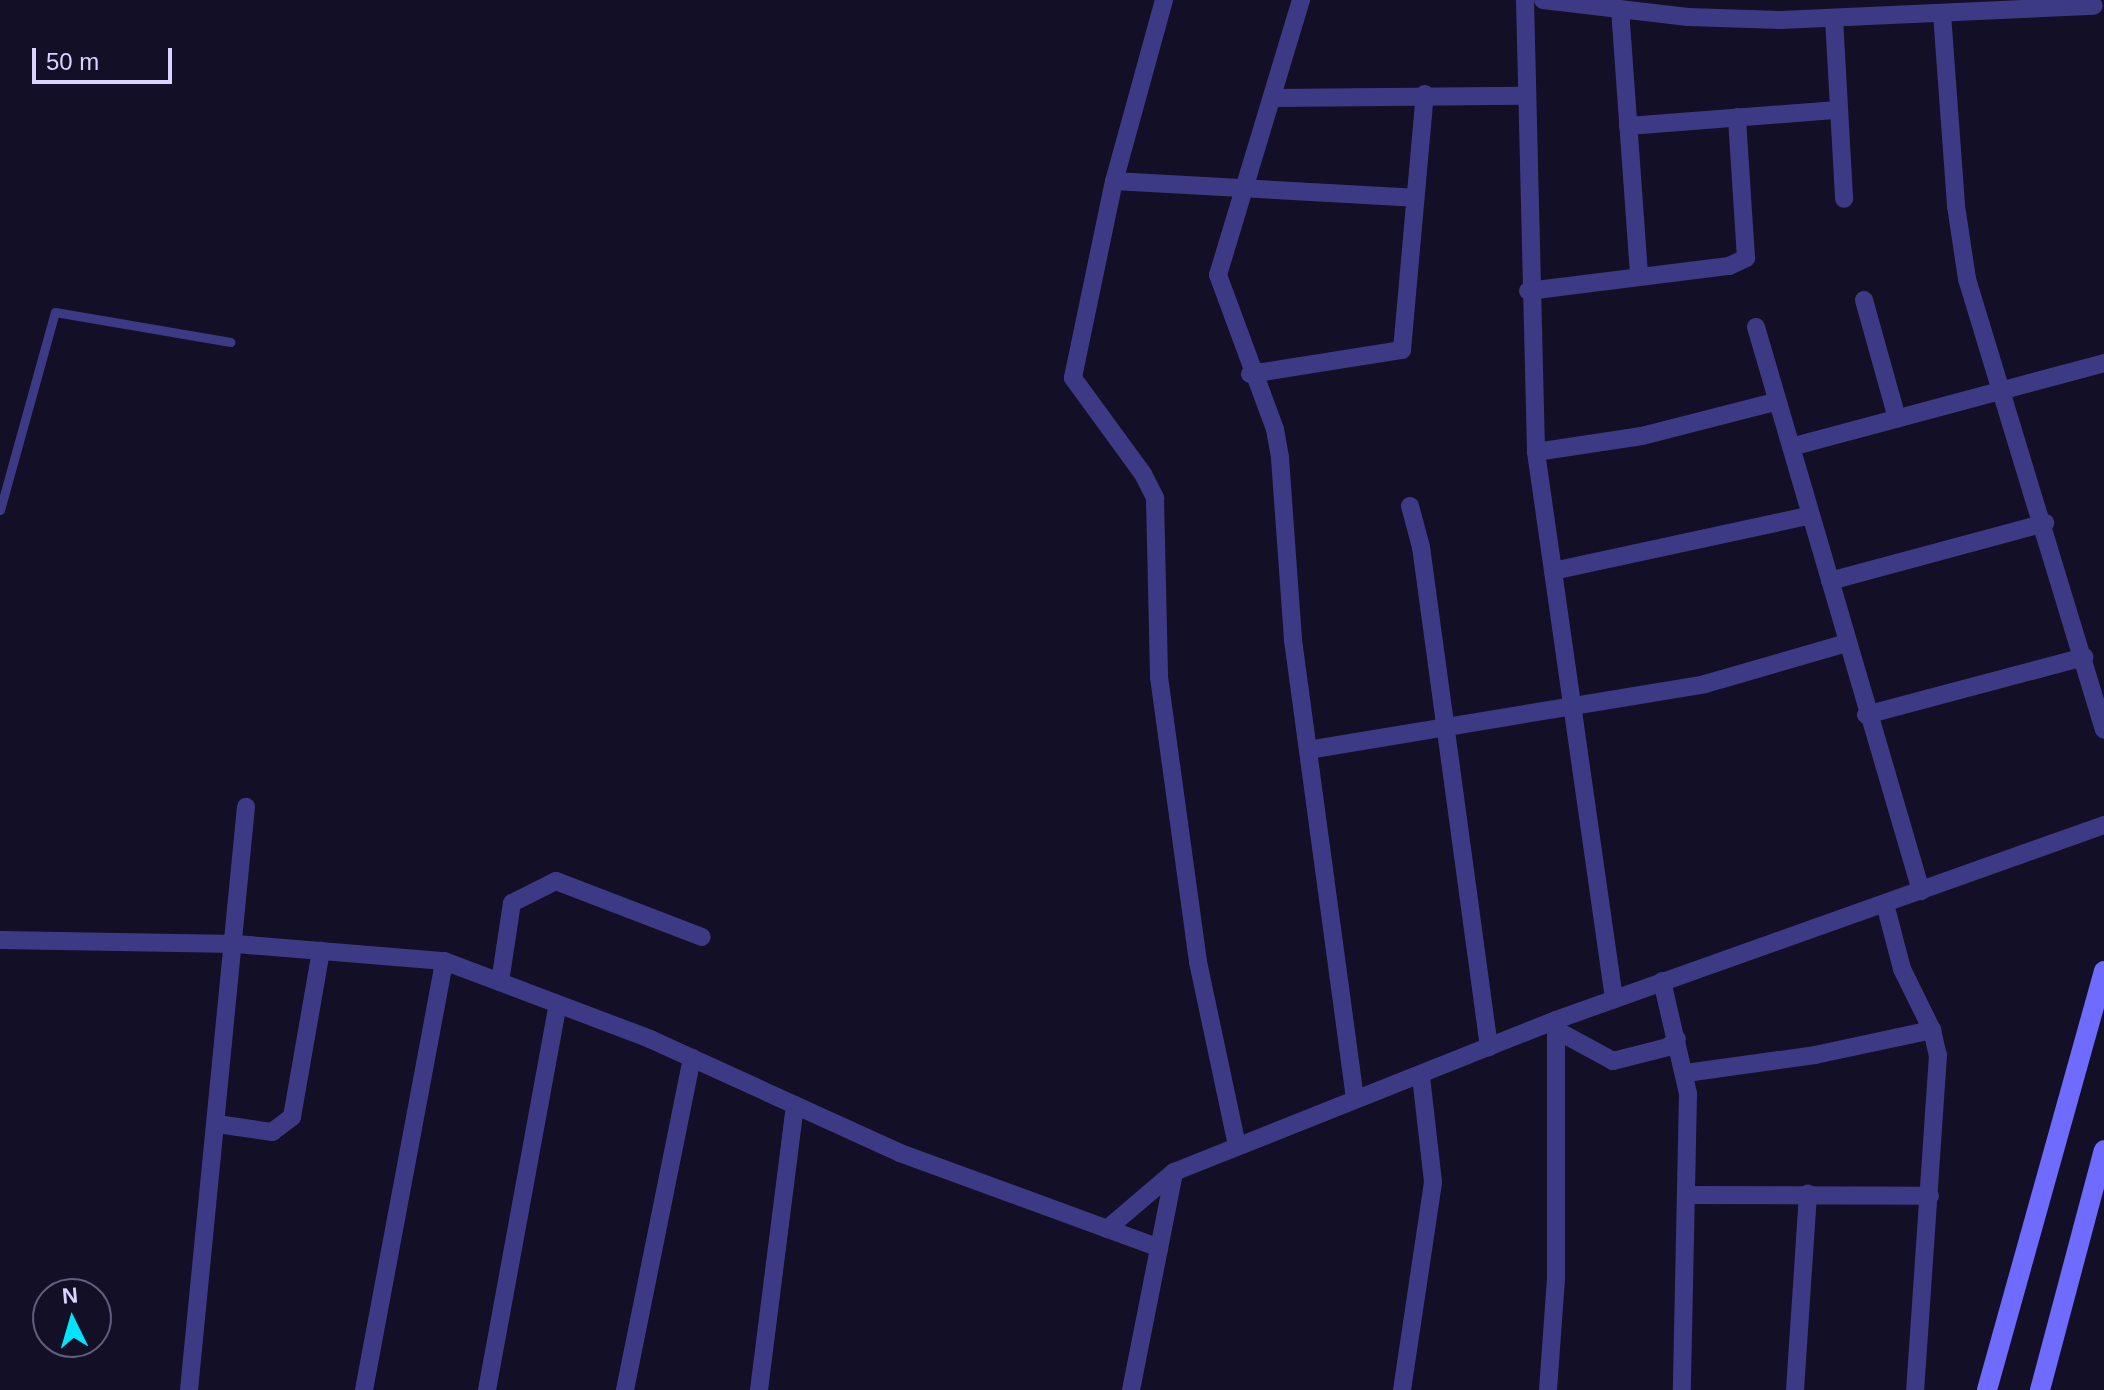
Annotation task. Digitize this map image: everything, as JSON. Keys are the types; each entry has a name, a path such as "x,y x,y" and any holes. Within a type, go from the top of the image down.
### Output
{"main road":[{"path":"1987,1390 2104,971"},
{"path":"2040,1390 2104,1150"}],"street":[{"path":"1164,0 1114,181 1073,378 1143,474 1155,498 1159,677 1198,962 1237,1146"},
{"path":"1301,0 1218,275 1250,374 1275,429 1280,458 1308,750 1355,1098"},
{"path":"1525,0 1528,291 1536,452 1614,999"},
{"path":"1543,0 1738,20 1838,12 1942,14 1965,6 2094,6"},
{"path":"1620,9 1639,276"},
{"path":"1838,12 1837,110 1844,199"},
{"path":"1942,14 1960,241 2104,730"},
{"path":"1273,98 1425,94 1524,96"},
{"path":"1250,374 1402,350 1425,94"},
{"path":"1628,126 1837,110"},
{"path":"1528,291 1729,266 1746,258 1737,117"},
{"path":"1114,181 1415,198"},
{"path":"1864,300 1897,418"},
{"path":"1756,327 1866,715 1921,891"},
{"path":"1791,447 2104,363"},
{"path":"1536,452 1642,436 1778,401"},
{"path":"1410,506 1421,547 1489,1047"},
{"path":"1553,571 1811,515"},
{"path":"1830,581 2045,523"},
{"path":"1308,750 1445,724 1705,684 1847,643"},
{"path":"1866,715 2084,657"},
{"path":"189,1390 236,944 246,807"},
{"path":"1107,1229 1174,1172 1355,1098 1556,1025 1662,981 2104,825"},
{"path":"500,982 512,903 556,881 702,937"},
{"path":"1885,904 1902,969 1932,1030 1938,1055 1915,1390"},
{"path":"0,940 236,944 444,961 692,1058 900,1153 1159,1248"},
{"path":"217,1124 272,1132 292,1117 321,951"},
{"path":"364,1390 444,961"},
{"path":"1662,981 1686,1073 1689,1195 1682,1390"},
{"path":"487,1390 558,1004"},
{"path":"1556,1025 1613,1061 1668,1047 1677,1039"},
{"path":"1548,1390 1556,1278 1556,1025"},
{"path":"1686,1073 1815,1055 1932,1030"},
{"path":"625,1390 692,1058"},
{"path":"1402,1390 1433,1182 1421,1076"},
{"path":"759,1390 795,1105"},
{"path":"1131,1390 1174,1172"},
{"path":"1689,1195 1808,1193 1930,1196"},
{"path":"1795,1390 1808,1193"}],"lane":[{"path":"0,510 55,312 230,342"}]}
